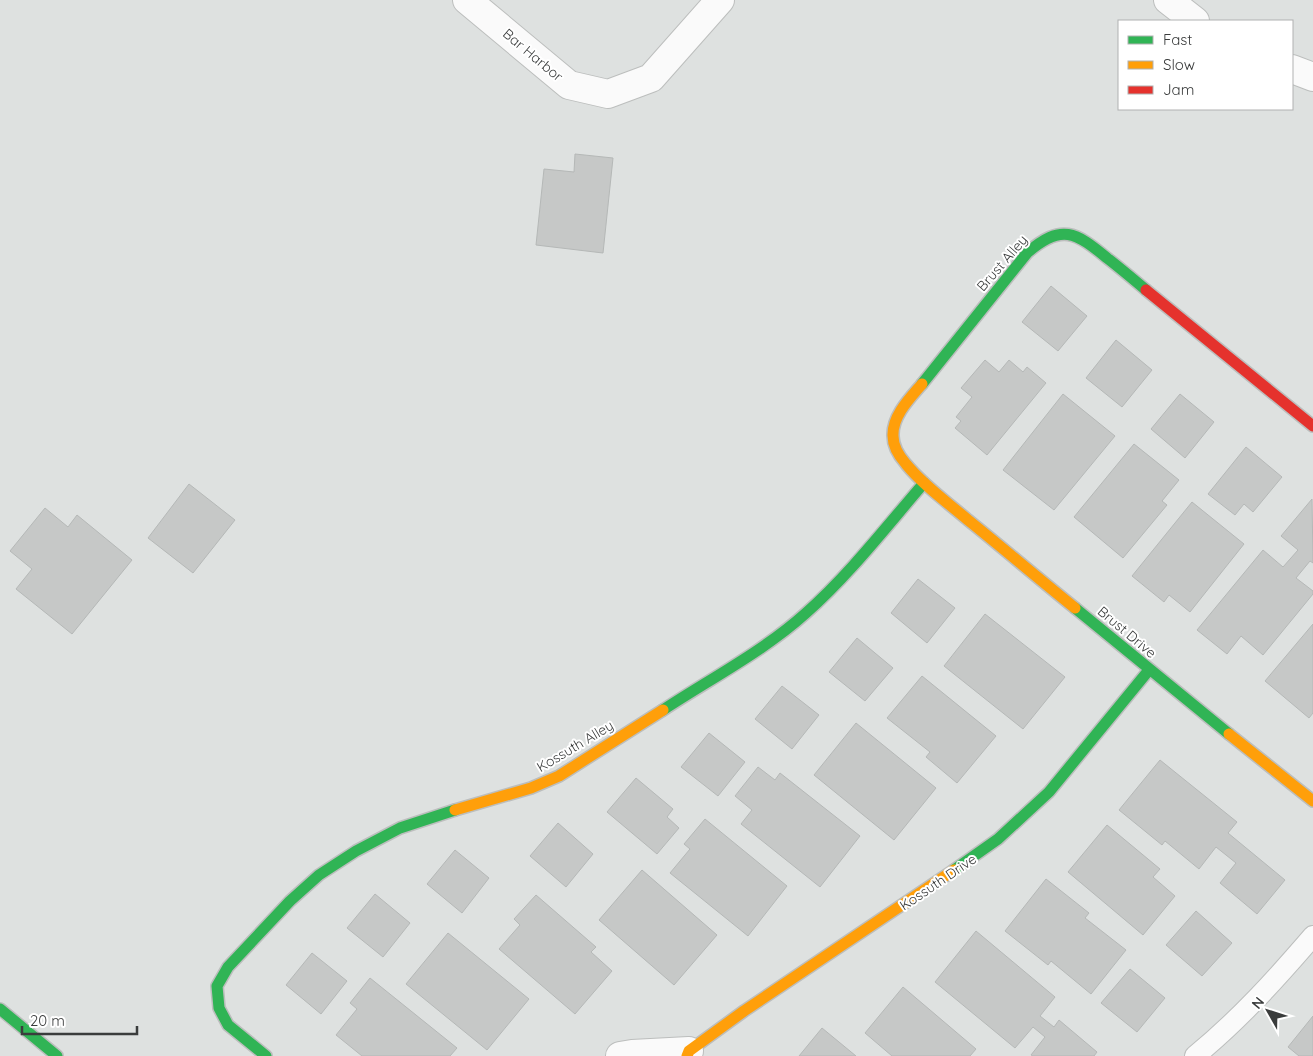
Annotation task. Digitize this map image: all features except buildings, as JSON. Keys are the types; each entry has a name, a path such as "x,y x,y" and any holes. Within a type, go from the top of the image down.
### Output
{"street":[{"name":"Bar Harbor","path":"467,0 569,85 608,94 651,78 720,0"},
{"path":"1168,0 1194,20"},
{"path":"1293,69 1313,77"},
{"name":"Brust Alley","path":"924,483 901,459 894,446 892,430 898,415 906,402 1027,253 1039,242 1052,235 1078,236 1094,247 1313,426"},
{"name":"Brust Drive","path":"924,483 1149,670 1313,801"},
{"name":"Kossuth Alley","path":"266,1056 228,1025 219,1008 217,986 228,967 245,948 290,901 319,875 356,850 400,828 450,811 531,788 559,776 770,641 805,614 835,585 924,483"},
{"name":"Kossuth Drive","path":"620,1056 632,1054 688,1054 744,1011 980,853 1016,823 1048,792 1080,756 1149,670"},
{"path":"0,1009 57,1056"}],"lane":[{"path":"1195,1056 1228,1029 1275,980 1313,936"}],"traffic: fast":[{"path":"922,384 1027,253 1049,237 1059,235 1077,237 1096,249 1146,290"},
{"path":"663,710 755,652 790,627 852,567 924,483"},
{"path":"1075,608 1229,734"},
{"path":"954,870 998,839 1049,792 1149,670"},
{"path":"266,1056 228,1025 219,1008 217,986 228,967 290,901 319,875 356,851 400,828 455,810"},
{"path":"0,1009 57,1056"}],"traffic: slow":[{"path":"922,384 912,395 895,421 893,440 901,458 936,493 1075,608"},
{"path":"455,810 531,788 559,776 663,710"},
{"path":"1229,734 1313,801"},
{"path":"687,1056 689,1051 744,1011 954,870"}],"traffic: jam":[{"path":"1146,290 1313,426"}]}
